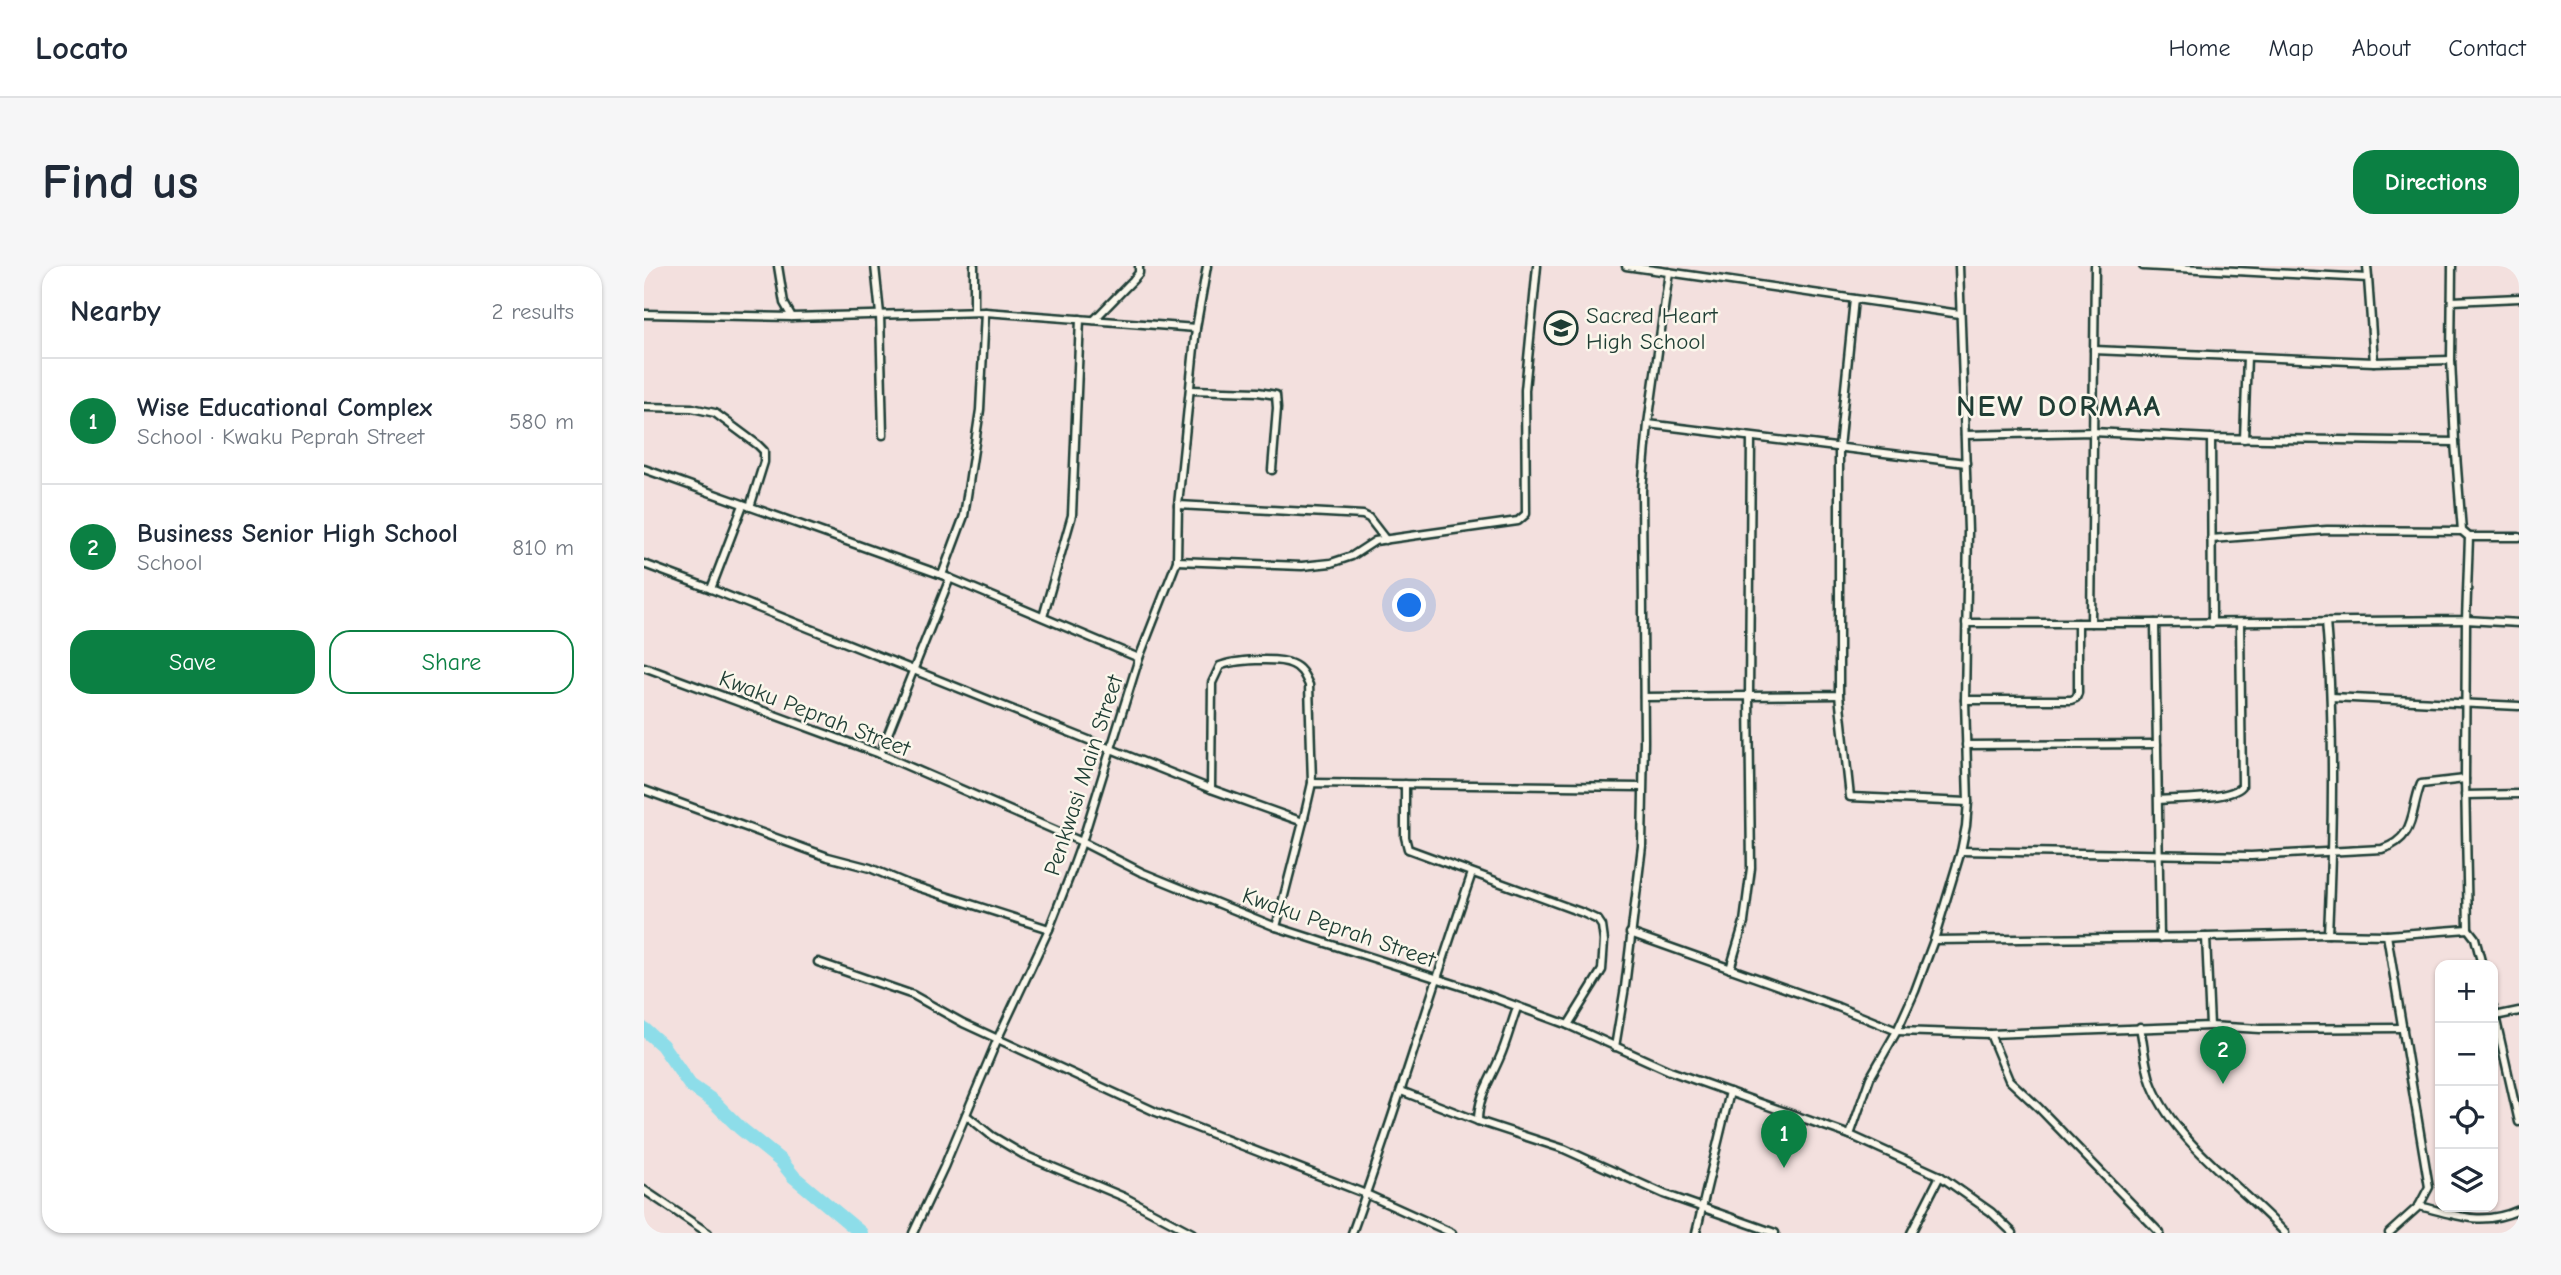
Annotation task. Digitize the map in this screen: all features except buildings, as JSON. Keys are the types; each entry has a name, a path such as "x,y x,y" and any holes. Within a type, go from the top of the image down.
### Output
{"street":[{"path":"778,266 785,303 792,317"},
{"path":"875,266 880,314 883,435"},
{"path":"974,266 974,312"},
{"path":"1094,320 1139,273 1139,266"},
{"path":"1139,658 1177,561 1178,505 1196,328 1207,266"},
{"path":"1177,561 1302,566 1352,556 1375,541 1524,518 1524,390 1537,266"},
{"path":"1626,266 1960,314"},
{"path":"1850,1135 1870,1078 1897,1031 1934,940 1961,851 1968,802 1965,700 1968,531 1959,266"},
{"path":"2091,623 2095,266"},
{"path":"2143,266 2368,278"},
{"path":"2367,266 2374,362"},
{"path":"2452,266 2451,360 2462,531"},
{"path":"1615,1047 1642,846 1642,490 1648,424 1669,272"},
{"path":"2452,301 2519,298"},
{"path":"1854,299 1839,448 1839,695 1850,797 1968,802"},
{"path":"644,314 792,317 985,312 1196,328"},
{"path":"942,575 964,516 980,410 985,312"},
{"path":"1043,617 1072,515 1080,319"},
{"path":"2094,350 2374,362 2451,360"},
{"path":"2244,439 2247,356"},
{"path":"1191,390 1276,395 1272,470"},
{"path":"644,407 692,408 715,413 764,451 764,462 711,589"},
{"path":"1648,424 1966,463"},
{"path":"1965,435 2093,432 2244,439 2455,442"},
{"path":"1730,969 1744,922 1751,868 1751,438"},
{"path":"2211,438 2212,622"},
{"name":"Penkwasi Main Street","path":"644,469 950,578 1139,658 1082,842 1049,929 913,1233"},
{"path":"1178,505 1363,515 1369,518 1386,540"},
{"path":"2211,540 2327,530 2462,531 2469,537 2519,537"},
{"path":"2469,537 2465,779 2468,929 2475,938 2481,960"},
{"path":"644,564 1111,747 1211,789 1303,822"},
{"path":"880,754 950,578"},
{"path":"1966,623 2241,624 2466,620 2519,623"},
{"path":"2326,621 2331,697 2332,851 2328,934"},
{"path":"1965,700 2076,698 2077,623"},
{"path":"2155,623 2160,938"},
{"path":"2159,800 2224,795 2239,790 2242,786 2241,624"},
{"path":"1211,789 1213,683 1220,666 1247,662 1292,663 1303,672 1309,685 1312,783 1276,927"},
{"name":"Kwaku Peprah Street","path":"644,667 880,754 1082,842 1141,873 1276,927 1436,978 1569,1025 1670,1071 1850,1135 1940,1176 1991,1212 2013,1233"},
{"path":"1644,697 1839,695"},
{"path":"2331,697 2405,698 2519,706"},
{"path":"1966,745 2157,744"},
{"path":"1961,851 2251,856 2389,846 2405,834 2411,825 2421,784 2465,779"},
{"path":"1312,783 1642,787"},
{"path":"1405,785 1405,837 1408,849 1598,920 1602,926 1604,941 1602,970 1569,1025"},
{"path":"644,790 742,827 1049,929"},
{"path":"2465,795 2519,794"},
{"path":"1352,1233 1472,873"},
{"path":"1934,940 2387,935 2468,929"},
{"path":"1630,933 1897,1031 1990,1034 2140,1027 2403,1028"},
{"path":"2387,935 2429,1188 2419,1206 2389,1233"},
{"path":"2206,937 2210,1026"},
{"path":"818,961 913,995 963,1023 1156,1112 1366,1194 1452,1233"},
{"path":"1478,1121 1478,1107 1483,1091 1502,1053 1517,1008"},
{"path":"2498,1015 2519,1011"},
{"path":"2497,1023 2517,1099 2519,1122"},
{"path":"2140,1027 2152,1084 2168,1116 2216,1168 2285,1233"},
{"path":"1990,1034 2009,1080 2160,1233"},
{"path":"1401,1091 1478,1121 1564,1149 1664,1194 1775,1233"},
{"path":"1696,1233 1730,1092"},
{"path":"966,1115 992,1136 1024,1155 1124,1197 1192,1233"},
{"path":"1911,1233 1940,1176"},
{"path":"644,1190 708,1233"},
{"path":"2419,1206 2478,1220 2494,1219 2519,1210"}],"waterway":[{"path":"644,1029 662,1045 690,1085 713,1101 740,1128 781,1161 794,1177 861,1233"}],"place":[{"name":"Sacred Heart High School","path":"1561,328"},
{"name":"Business Senior High School","path":"2223,1084"},
{"name":"Wise Educational Complex","path":"1784,1168"}],"district":[{"name":"NEW DORMAA","path":"2059,406"}]}
